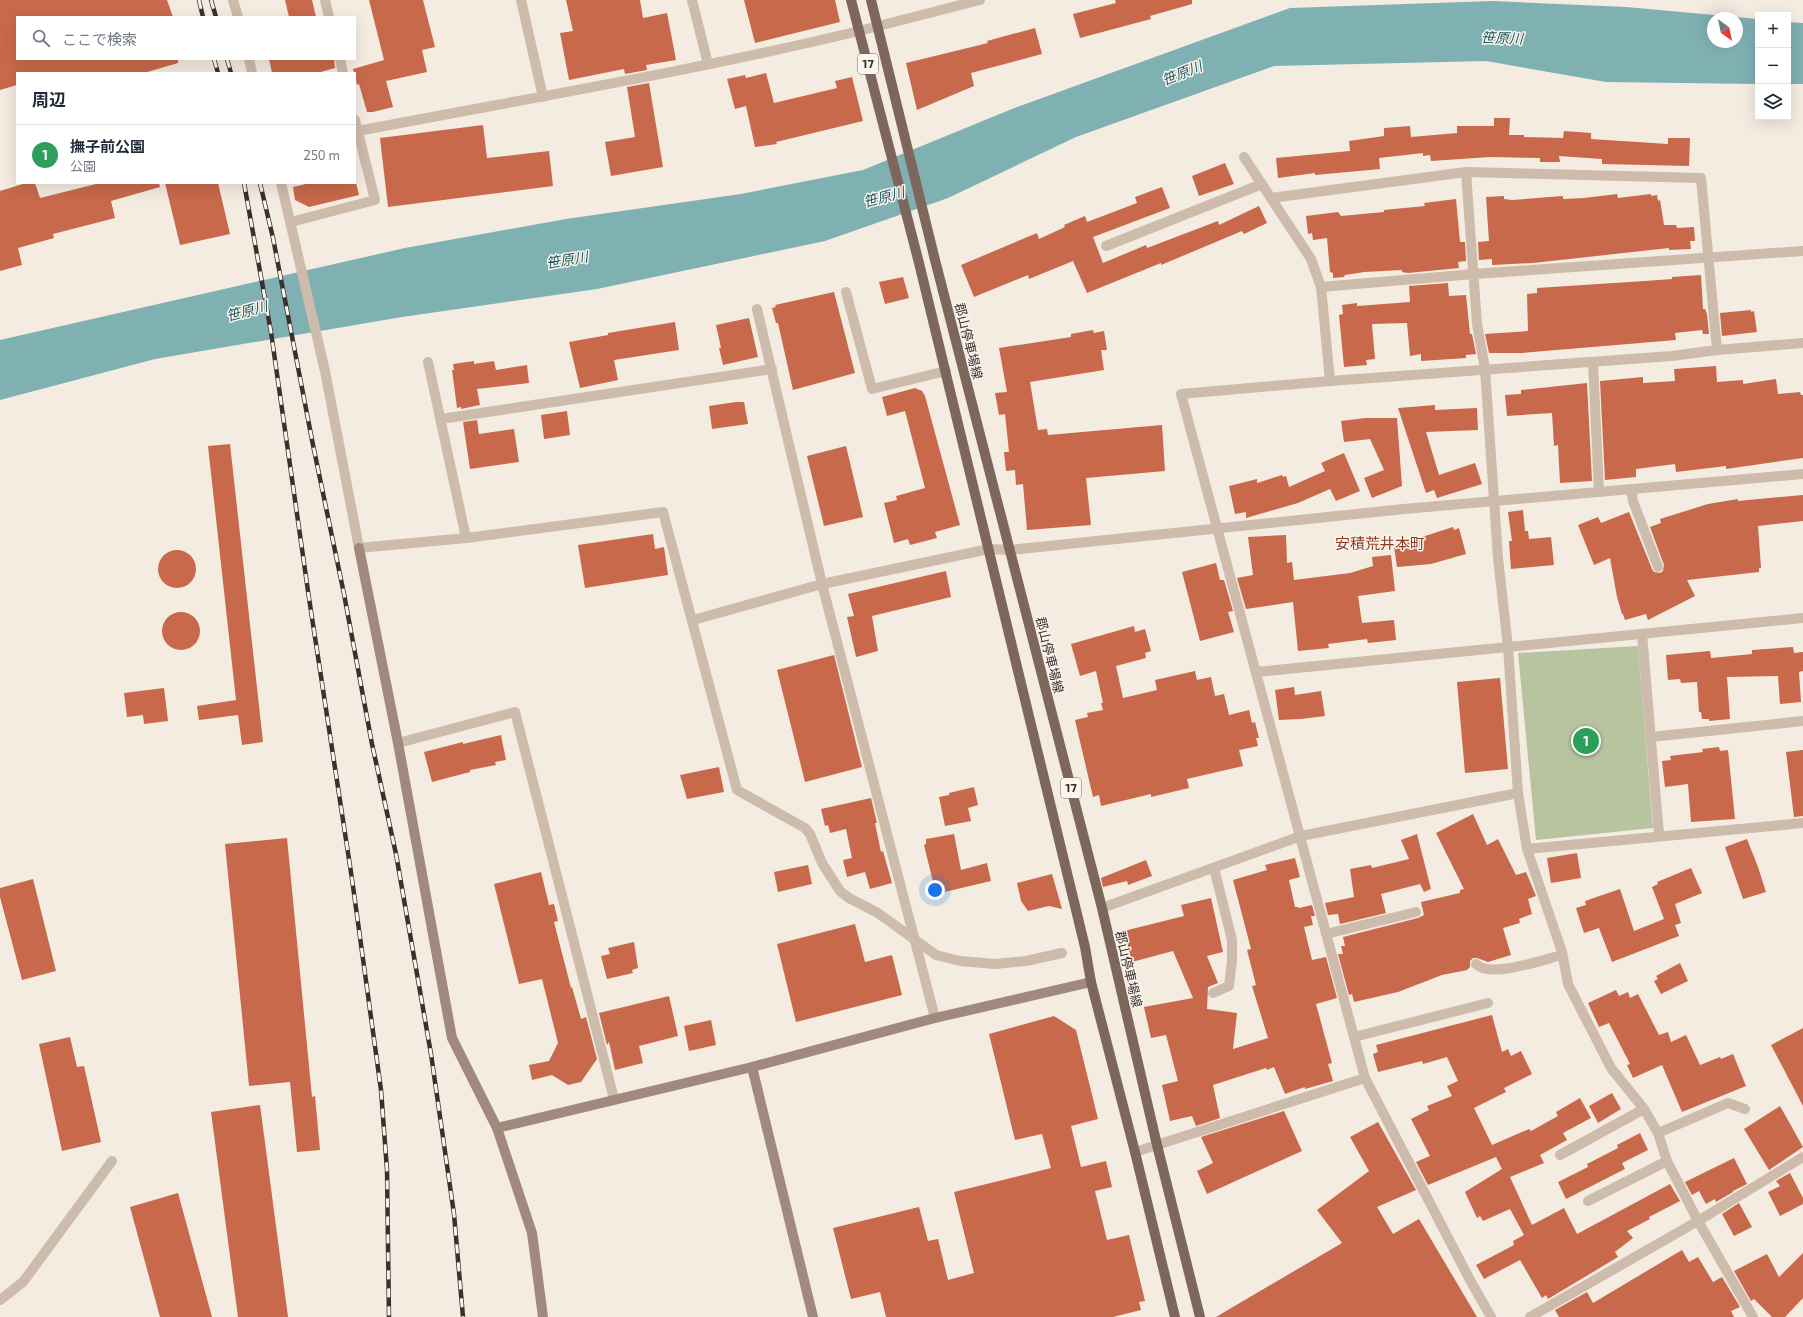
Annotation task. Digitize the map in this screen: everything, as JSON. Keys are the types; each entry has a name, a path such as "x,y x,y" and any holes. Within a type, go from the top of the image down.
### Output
{"main road":[{"name":"17","path":"851,0 946,371 1083,939 1091,982 1135,1152 1175,1317"},
{"name":"郡山停車場線","path":"871,0 935,260 1102,908 1157,1145 1200,1317"}],"street":[{"path":"233,0 238,16"},
{"path":"325,0 329,16"},
{"path":"520,0 543,97"},
{"path":"692,0 708,64"},
{"path":"358,131 496,104 543,97 708,64 859,31 980,0"},
{"path":"249,60 252,72"},
{"path":"340,60 343,72"},
{"path":"292,222 374,200 356,124"},
{"path":"1244,157 1311,259 1321,287 1330,381"},
{"path":"1271,198 1466,172 1701,178 1717,350"},
{"path":"1466,172 1477,324 1485,369 1494,502 1508,647 1518,793 1527,849 1562,955 1568,984 1595,1040 1611,1068 1644,1109 1658,1133 1667,1160 1698,1221 1753,1317"},
{"path":"281,184 292,222 293,234 325,371 398,743 452,1038 497,1128 532,1233 543,1317"},
{"path":"1106,246 1262,184"},
{"path":"1321,287 1474,274 1803,251"},
{"path":"846,292 872,389 946,371"},
{"path":"757,309 822,584 935,1018"},
{"path":"1492,1317 1470,1280 1365,1078 1301,836 1216,530 1181,394 1485,369 1672,356 1717,350 1803,343"},
{"path":"428,362 466,538"},
{"path":"1593,362 1599,492"},
{"path":"441,419 772,369"},
{"path":"693,620 822,584 989,549 1010,550 1216,530 1404,509 1803,474"},
{"path":"1631,489 1633,501 1658,567"},
{"path":"359,548 466,538 663,512 693,620 737,790 805,828 810,834 828,876 840,891 849,898 878,913 936,956 960,961 995,964 1026,961 1062,952"},
{"path":"1256,672 1803,618"},
{"path":"1642,634 1659,835"},
{"path":"398,743 515,712 614,1099"},
{"path":"1651,737 1803,721"},
{"path":"1102,908 1301,836 1518,793"},
{"path":"1527,849 1659,835 1803,823"},
{"path":"1213,993 1229,986 1233,949 1214,868"},
{"path":"1326,934 1416,912"},
{"path":"1476,964 1482,969 1505,969 1562,955"},
{"path":"497,1128 752,1067 935,1018 1091,982"},
{"path":"1354,1037 1488,1003"},
{"path":"752,1067 813,1317"},
{"path":"1135,1152 1365,1078"},
{"path":"1658,1133 1728,1103 1745,1109"},
{"path":"1560,1155 1644,1109"},
{"path":"1530,1317 1698,1221 1803,1157"},
{"path":"1588,1201 1667,1160"},
{"path":"0,1300 23,1282 112,1161"}],"green space":[{"path":"1638,646 1653,828 1536,840 1518,653"}],"water":[{"name":"笹原川","path":"1493,1 1626,7 1707,14 1707,48 1743,48 1743,18 1755,19 1755,84 1606,82 1486,61 1274,66 1076,137 948,198 825,241 597,289 402,317 155,359 0,400 0,340 405,248 566,219 741,194 863,170 1012,109 1290,8"},
{"path":"1791,22 1803,23 1803,84 1791,84"}],"building":[{"path":"0,0 167,0 173,16 16,16 16,60 178,60 178,63 147,72 16,72 16,85 0,90"},
{"path":"285,0 312,0 316,16 289,16"},
{"path":"369,0 423,0 435,47 422,50 427,72 386,81 393,107 367,112 359,84 357,85 356,72 354,72 353,69 384,60"},
{"path":"566,0 640,0 643,18 667,13 676,60 646,65 647,70 625,74 624,69 569,80 560,33 573,31"},
{"path":"744,0 835,0 840,22 755,43"},
{"path":"1115,0 1192,0 1192,4 1150,16 1151,19 1080,38 1073,14 1116,3"},
{"path":"1035,28 1042,54 971,73 974,86 917,110 906,63 988,43 987,41"},
{"path":"269,60 334,60 335,68 321,72 272,72"},
{"path":"766,73 774,103 837,88 835,81 852,77 863,121 776,142 777,144 755,147 746,106 735,109 727,79 745,75 746,78"},
{"path":"649,83 663,167 611,176 605,142 635,137 627,87"},
{"path":"1494,118 1510,118 1509,135 1524,135 1524,137 1563,138 1564,131 1591,133 1591,139 1668,144 1668,138 1690,138 1689,166 1602,164 1602,159 1559,156 1560,162 1540,162 1540,158 1490,157 1431,161 1430,155 1423,156 1423,153 1379,158 1380,169 1315,175 1315,173 1278,178 1276,158 1350,151 1349,141 1384,136 1384,128 1410,126 1411,137 1457,133 1457,126 1494,126"},
{"path":"483,125 487,158 549,151 553,186 388,207 380,138"},
{"path":"1225,163 1234,184 1199,196 1192,176"},
{"path":"356,183 359,195 309,207 295,200 293,187 306,184"},
{"path":"23,184 35,184 40,198 96,184 159,184 160,187 111,201 115,218 53,234 54,238 18,248 22,265 0,271 0,191"},
{"path":"165,184 218,184 230,234 180,245"},
{"path":"1162,187 1170,208 1093,237 1103,263 1146,245 1147,248 1218,221 1219,225 1259,206 1267,223 1244,234 1242,231 1161,265 1161,263 1087,293 1073,261 1029,279 1028,275 974,297 961,265 1037,233 1039,239 1065,227 1064,225 1085,216 1087,222 1137,203 1135,197"},
{"path":"1617,194 1618,198 1651,194 1651,196 1657,195 1658,201 1660,200 1664,225 1676,225 1677,228 1694,227 1695,241 1690,241 1691,249 1669,250 1669,248 1533,263 1492,265 1492,259 1479,260 1478,242 1489,241 1486,197 1504,196 1504,199 1512,200 1563,196 1563,199"},
{"path":"1456,199 1460,242 1465,242 1466,261 1458,262 1459,268 1408,273 1402,272 1402,270 1364,272 1333,278 1333,273 1330,272 1327,238 1313,240 1312,233 1308,234 1306,216 1338,212 1341,216 1384,212 1384,210 1425,206 1424,203"},
{"path":"1701,275 1703,309 1705,309 1707,314 1709,334 1703,334 1702,330 1675,333 1676,340 1522,353 1489,353 1485,334 1528,331 1527,294 1537,293 1537,288 1672,279 1672,277"},
{"path":"903,277 909,298 885,304 879,282"},
{"path":"1448,283 1449,296 1466,295 1470,334 1472,334 1476,354 1466,355 1466,358 1421,361 1421,354 1410,356 1407,323 1372,324 1375,359 1366,360 1367,365 1344,367 1339,315 1343,314 1342,305 1357,303 1357,306 1410,302 1409,286"},
{"path":"834,292 855,373 793,390 778,323 776,323 772,308 776,307 775,305"},
{"path":"1751,310 1751,312 1754,311 1757,332 1722,336 1720,313"},
{"path":"749,318 758,357 723,365 716,325"},
{"path":"675,322 679,350 614,360 618,380 580,388 569,342 608,335 608,333"},
{"path":"1093,330 1094,333 1104,331 1107,350 1101,350 1104,370 1030,382 1038,430 1047,429 1048,435 1162,425 1165,471 1086,478 1091,525 1027,530 1023,484 1016,485 1015,470 1006,471 1004,452 1009,452 1005,414 999,415 995,393 1007,392 999,348 1071,337 1071,334"},
{"path":"474,361 474,364 494,361 496,370 527,365 529,383 477,389 480,405 461,409 461,407 457,408 452,370 454,370 453,364"},
{"path":"1716,366 1717,382 1743,380 1743,384 1776,379 1778,394 1800,392 1801,395 1803,395 1803,458 1726,469 1726,466 1676,472 1675,464 1636,469 1636,477 1605,480 1600,381 1643,377 1643,383 1675,381 1674,369"},
{"path":"1587,383 1592,481 1560,483 1558,445 1554,446 1552,413 1507,416 1505,395 1521,394 1521,390"},
{"path":"915,388 922,391 925,396 960,525 935,532 937,538 910,545 908,539 894,543 884,503 897,500 896,496 925,488 905,411 887,416 882,397"},
{"path":"744,402 748,424 712,429 709,406"},
{"path":"1435,405 1435,410 1477,408 1478,430 1426,432 1439,475 1475,463 1482,484 1437,498 1434,490 1426,493 1398,408"},
{"path":"567,411 570,435 544,439 541,415"},
{"path":"1365,418 1397,418 1402,486 1372,498 1364,478 1384,470 1370,439 1344,442 1341,421"},
{"path":"477,420 479,434 514,429 519,462 470,469 463,422"},
{"path":"230,444 263,742 242,745 238,715 199,720 197,706 236,700 208,446"},
{"path":"846,446 863,517 824,526 807,456"},
{"path":"1344,453 1360,491 1336,501 1330,489 1298,503 1246,518 1246,512 1235,514 1229,486 1257,479 1257,483 1282,475 1283,477 1286,476 1289,487 1325,471 1321,463"},
{"path":"1803,495 1803,521 1758,526 1761,568 1759,568 1759,572 1687,580 1695,596 1648,620 1646,614 1625,620 1617,597 1610,558 1594,565 1578,525 1598,517 1601,523 1629,512 1652,569 1654,572 1660,573 1663,571 1664,565 1650,527 1661,523 1660,519 1708,504 1738,499 1738,501"},
{"path":"1523,510 1525,531 1528,531 1529,539 1551,537 1554,565 1511,569 1509,541 1512,541 1508,512"},
{"path":"1453,527 1454,530 1459,528 1466,554 1431,564 1397,567 1394,546"},
{"path":"653,534 655,549 664,547 668,575 585,588 578,545"},
{"path":"1286,535 1287,563 1292,562 1294,580 1350,573 1373,566 1372,557 1391,555 1395,591 1358,596 1362,623 1394,620 1396,640 1368,643 1367,639 1328,644 1329,648 1298,651 1293,602 1246,609 1237,578 1253,575 1248,537"},
{"path":"177,550 187,553 193,559 196,569 193,579 187,585 177,588 167,585 161,579 158,569 161,559 167,553"},
{"path":"1216,563 1220,580 1224,580 1233,611 1228,612 1234,632 1200,641 1182,572"},
{"path":"946,571 951,597 872,616 878,651 856,657 847,617 854,616 848,594"},
{"path":"181,612 191,615 197,621 200,631 197,641 191,647 181,650 171,647 165,641 162,631 165,621 171,615"},
{"path":"1134,626 1135,632 1145,629 1151,651 1145,653 1146,658 1116,666 1123,698 1157,690 1155,680 1195,671 1197,680 1211,677 1215,696 1224,694 1229,715 1249,710 1252,723 1255,722 1259,738 1256,738 1258,746 1239,750 1243,766 1187,779 1189,788 1151,797 1151,794 1101,806 1099,795 1093,797 1075,720 1088,717 1087,713 1103,710 1101,703 1103,703 1096,671 1080,676 1071,644"},
{"path":"1793,647 1794,653 1803,652 1803,671 1799,672 1801,702 1780,704 1778,676 1727,677 1730,719 1709,721 1709,719 1702,719 1701,712 1699,712 1697,682 1681,683 1680,679 1668,680 1666,655 1710,651 1711,658 1752,654 1752,650"},
{"path":"834,655 862,767 805,782 777,670"},
{"path":"1500,678 1508,769 1465,773 1457,682"},
{"path":"1294,687 1295,695 1321,691 1325,716 1279,720 1275,690"},
{"path":"164,688 168,721 144,724 143,715 127,717 124,693"},
{"path":"501,735 506,760 495,762 496,765 470,770 470,772 432,782 424,752 463,742 463,744"},
{"path":"1719,747 1720,751 1728,750 1735,819 1691,822 1688,784 1665,787 1662,761 1671,760 1670,756 1703,752 1702,749"},
{"path":"1803,750 1803,816 1794,817 1786,752"},
{"path":"719,767 724,792 687,799 680,775"},
{"path":"974,787 978,805 968,808 971,821 945,826 939,797"},
{"path":"871,798 877,823 875,823 881,852 883,851 892,883 870,889 865,872 847,877 843,860 852,858 846,829 830,833 828,825 825,826 821,809"},
{"path":"1473,814 1487,845 1498,839 1516,875 1526,872 1536,896 1528,899 1532,914 1519,919 1520,923 1503,928 1511,955 1488,962 1473,958 1470,961 1470,967 1467,970 1442,975 1398,992 1354,1002 1352,994 1349,995 1338,954 1343,954 1341,946 1345,946 1343,937 1418,918 1424,915 1421,902 1460,893 1460,890 1464,889 1436,833"},
{"path":"954,834 961,870 987,863 991,881 936,894 924,845 926,844 926,839"},
{"path":"1417,834 1431,889 1424,892 1420,884 1381,894 1386,913 1340,924 1338,914 1328,915 1325,903 1354,897 1350,869 1371,865 1372,868 1409,859 1401,840"},
{"path":"287,838 312,1097 315,1096 320,1150 297,1152 290,1082 249,1086 225,844"},
{"path":"1747,839 1766,892 1743,899 1725,847"},
{"path":"1577,853 1581,878 1551,883 1547,858"},
{"path":"1295,858 1300,877 1289,880 1295,907 1299,908 1312,905 1315,916 1311,916 1313,925 1304,927 1312,960 1326,957 1337,998 1316,1004 1332,1063 1328,1064 1333,1081 1305,1089 1305,1087 1285,1094 1274,1067 1267,1070 1266,1068 1213,1085 1220,1118 1196,1126 1192,1116 1170,1121 1162,1085 1178,1081 1166,1035 1151,1038 1144,1007 1193,998 1173,951 1132,962 1124,931 1184,916 1181,905 1211,898 1223,952 1207,956 1218,983 1208,987 1207,1009 1237,1013 1233,1049 1268,1038 1252,986 1256,985 1247,950 1251,949 1233,880 1267,870 1265,865"},
{"path":"1146,860 1152,876 1128,885 1127,881 1103,887 1101,878"},
{"path":"808,865 812,884 778,892 774,872"},
{"path":"1691,868 1702,893 1675,904 1681,923 1675,925 1679,936 1612,962 1599,928 1584,933 1576,908 1586,905 1585,901 1620,889 1634,931 1664,919 1652,887 1658,884 1657,882"},
{"path":"541,872 549,905 554,904 558,921 554,922 571,988 572,987 581,1019 586,1017 597,1059 581,1082 568,1085 552,1075 532,1080 529,1065 549,1061 558,1043 542,979 519,984 494,884"},
{"path":"1052,874 1062,909 1049,906 1028,911 1021,901 1017,883"},
{"path":"33,879 56,971 22,980 0,897 0,888"},
{"path":"855,924 865,962 892,955 902,995 796,1022 777,944"},
{"path":"634,942 638,968 632,970 633,973 607,979 601,956 610,954 608,948"},
{"path":"1680,963 1688,981 1661,994 1654,981 1658,979 1656,976"},
{"path":"1616,990 1619,996 1628,992 1630,998 1638,994 1659,1035 1668,1032 1671,1042 1686,1035 1700,1065 1720,1057 1721,1059 1733,1054 1746,1086 1682,1112 1662,1065 1633,1078 1627,1065 1630,1064 1609,1023 1599,1027 1588,1003"},
{"path":"669,996 678,1036 639,1046 643,1063 615,1070 609,1042 607,1045 599,1013"},
{"path":"1492,1015 1502,1052 1508,1049 1511,1056 1521,1051 1532,1074 1504,1088 1506,1092 1474,1108 1492,1145 1529,1129 1531,1131 1558,1116 1556,1112 1580,1098 1591,1118 1563,1133 1567,1140 1540,1155 1544,1163 1510,1177 1532,1225 1564,1208 1577,1234 1670,1184 1680,1201 1649,1217 1650,1219 1627,1231 1633,1238 1615,1252 1618,1257 1548,1299 1546,1295 1542,1298 1520,1260 1484,1279 1476,1265 1514,1245 1513,1241 1524,1235 1510,1209 1483,1221 1480,1216 1477,1218 1465,1192 1502,1169 1496,1157 1428,1185 1416,1162 1430,1156 1411,1119 1429,1110 1427,1106 1452,1096 1447,1086 1458,1081 1447,1057 1423,1064 1422,1061 1378,1072 1373,1054 1378,1052 1376,1045"},
{"path":"1054,1016 1076,1030 1098,1119 1071,1126 1081,1167 1106,1161 1112,1187 1095,1191 1107,1240 1129,1235 1145,1301 1139,1302 1141,1310 1113,1317 886,1317 880,1292 851,1299 833,1228 919,1207 928,1241 938,1239 948,1280 974,1273 954,1192 1051,1168 1042,1134 1015,1140 989,1034"},
{"path":"711,1020 716,1045 689,1051 684,1026"},
{"path":"1803,1028 1803,1106 1771,1045"},
{"path":"70,1037 77,1067 84,1066 101,1142 62,1151 39,1044"},
{"path":"1612,1093 1621,1109 1598,1123 1589,1106"},
{"path":"260,1105 288,1317 238,1317 211,1112"},
{"path":"1780,1106 1803,1147 1769,1170 1744,1129"},
{"path":"1284,1111 1302,1151 1207,1194 1197,1171 1213,1163 1201,1137"},
{"path":"1378,1122 1416,1190 1377,1207 1393,1234 1419,1219 1477,1317 1216,1317 1342,1243 1317,1210 1369,1171 1350,1137"},
{"path":"1640,1133 1648,1150 1622,1163 1625,1169 1566,1199 1558,1182 1588,1167 1587,1164 1618,1148 1617,1145"},
{"path":"1734,1158 1747,1184 1716,1202 1715,1199 1706,1204 1699,1191 1692,1195 1685,1182"},
{"path":"1790,1173 1803,1198 1803,1204 1780,1216 1768,1192 1780,1186 1776,1181"},
{"path":"178,1193 212,1317 160,1317 130,1207"},
{"path":"1739,1203 1752,1227 1734,1236 1722,1214"},
{"path":"1682,1250 1689,1262 1698,1257 1713,1282 1722,1277 1740,1307 1731,1311 1734,1317 1559,1317 1555,1310 1587,1292 1593,1303"},
{"path":"1803,1253 1803,1298 1785,1317 1772,1317 1754,1299 1751,1301 1734,1271 1767,1254 1779,1277"}],"railway":[{"path":"199,0 203,16"},
{"path":"211,0 216,16"},
{"path":"214,60 218,72"},
{"path":"227,60 231,72"},
{"path":"244,184 271,332 309,598 352,879 381,1090 387,1170 389,1317"},
{"path":"260,184 273,238 313,445 344,594 372,744 396,854 431,1054 454,1214 463,1317"}],"place":[{"name":"撫子前公園","path":"1586,741"}],"district":[{"name":"安積荒井本町","path":"1380,544"}]}
